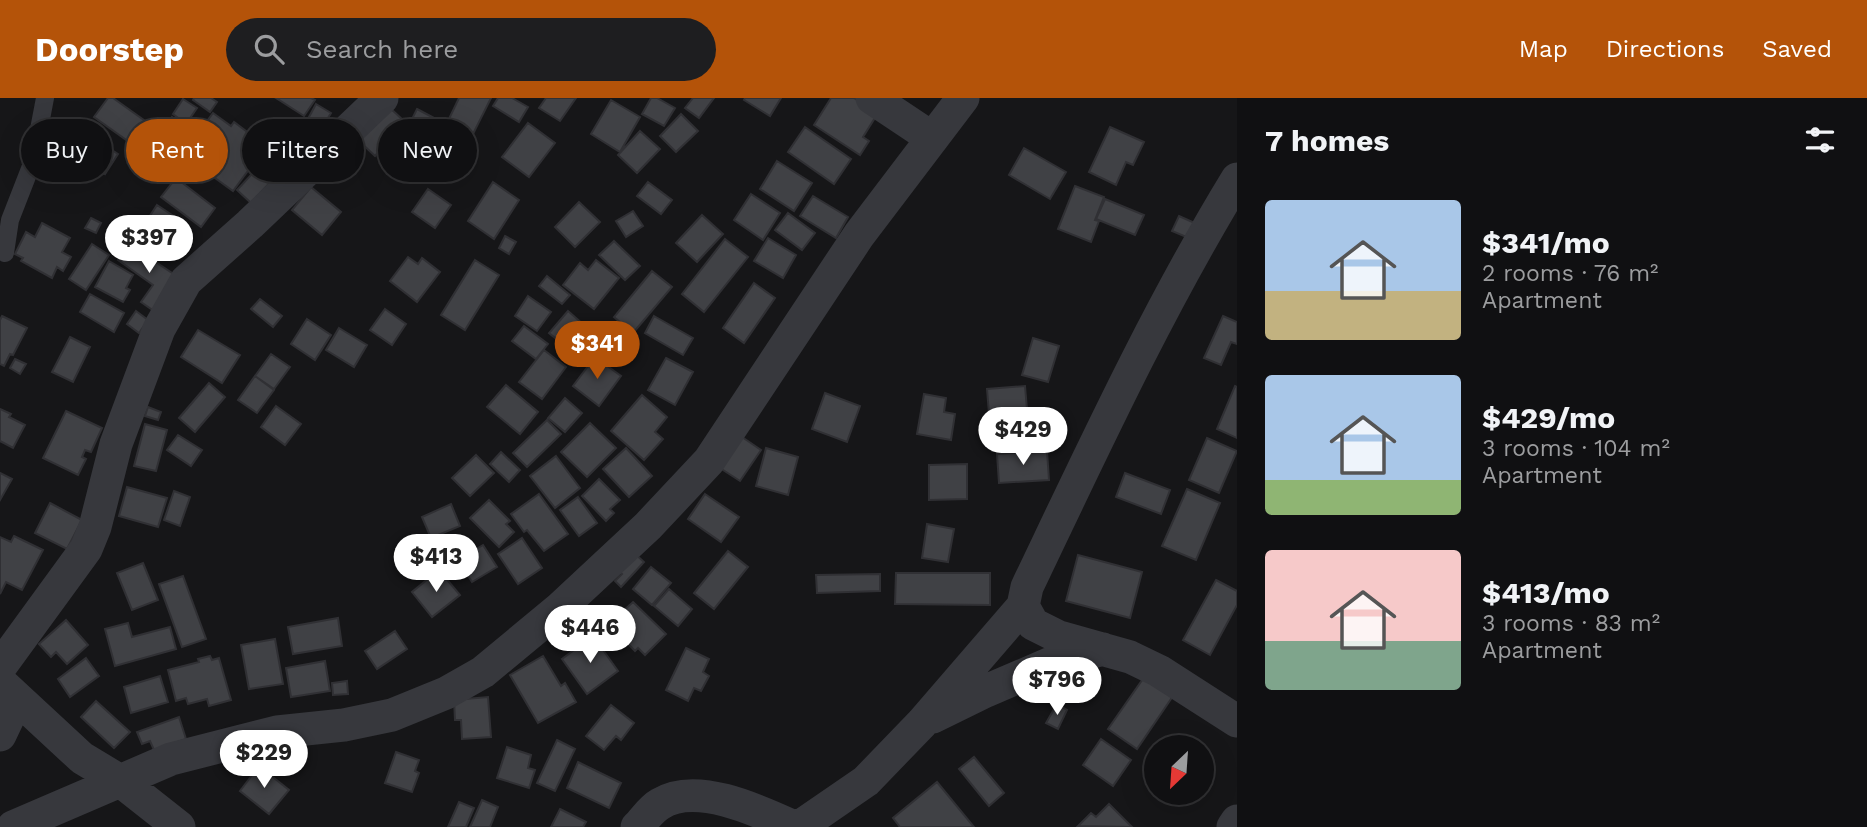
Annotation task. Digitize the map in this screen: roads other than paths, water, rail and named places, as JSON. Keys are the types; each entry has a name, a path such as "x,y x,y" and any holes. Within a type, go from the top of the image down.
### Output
{"street":[{"path":"0,667 86,549 95,527 117,444 159,329 186,281 382,98"},
{"path":"872,98 932,138"},
{"path":"13,827 171,760 277,732 344,725 392,715 446,693 483,672 569,600 648,526 709,461 859,235 963,98"},
{"path":"637,827 659,804 685,795 717,799 753,809 796,827 866,781 922,723 1023,606 1027,587 1097,437 1191,258 1237,179"},
{"path":"1023,606 1033,624 1059,637 1130,657 1159,671 1237,721"},
{"path":"922,723 1049,664 1103,649"},
{"path":"8,690 82,758 122,782 179,827"},
{"path":"0,735 8,690"},
{"path":"1233,827 1237,821"}],"lane":[{"path":"5,253 10,220 33,161 45,98"}]}
